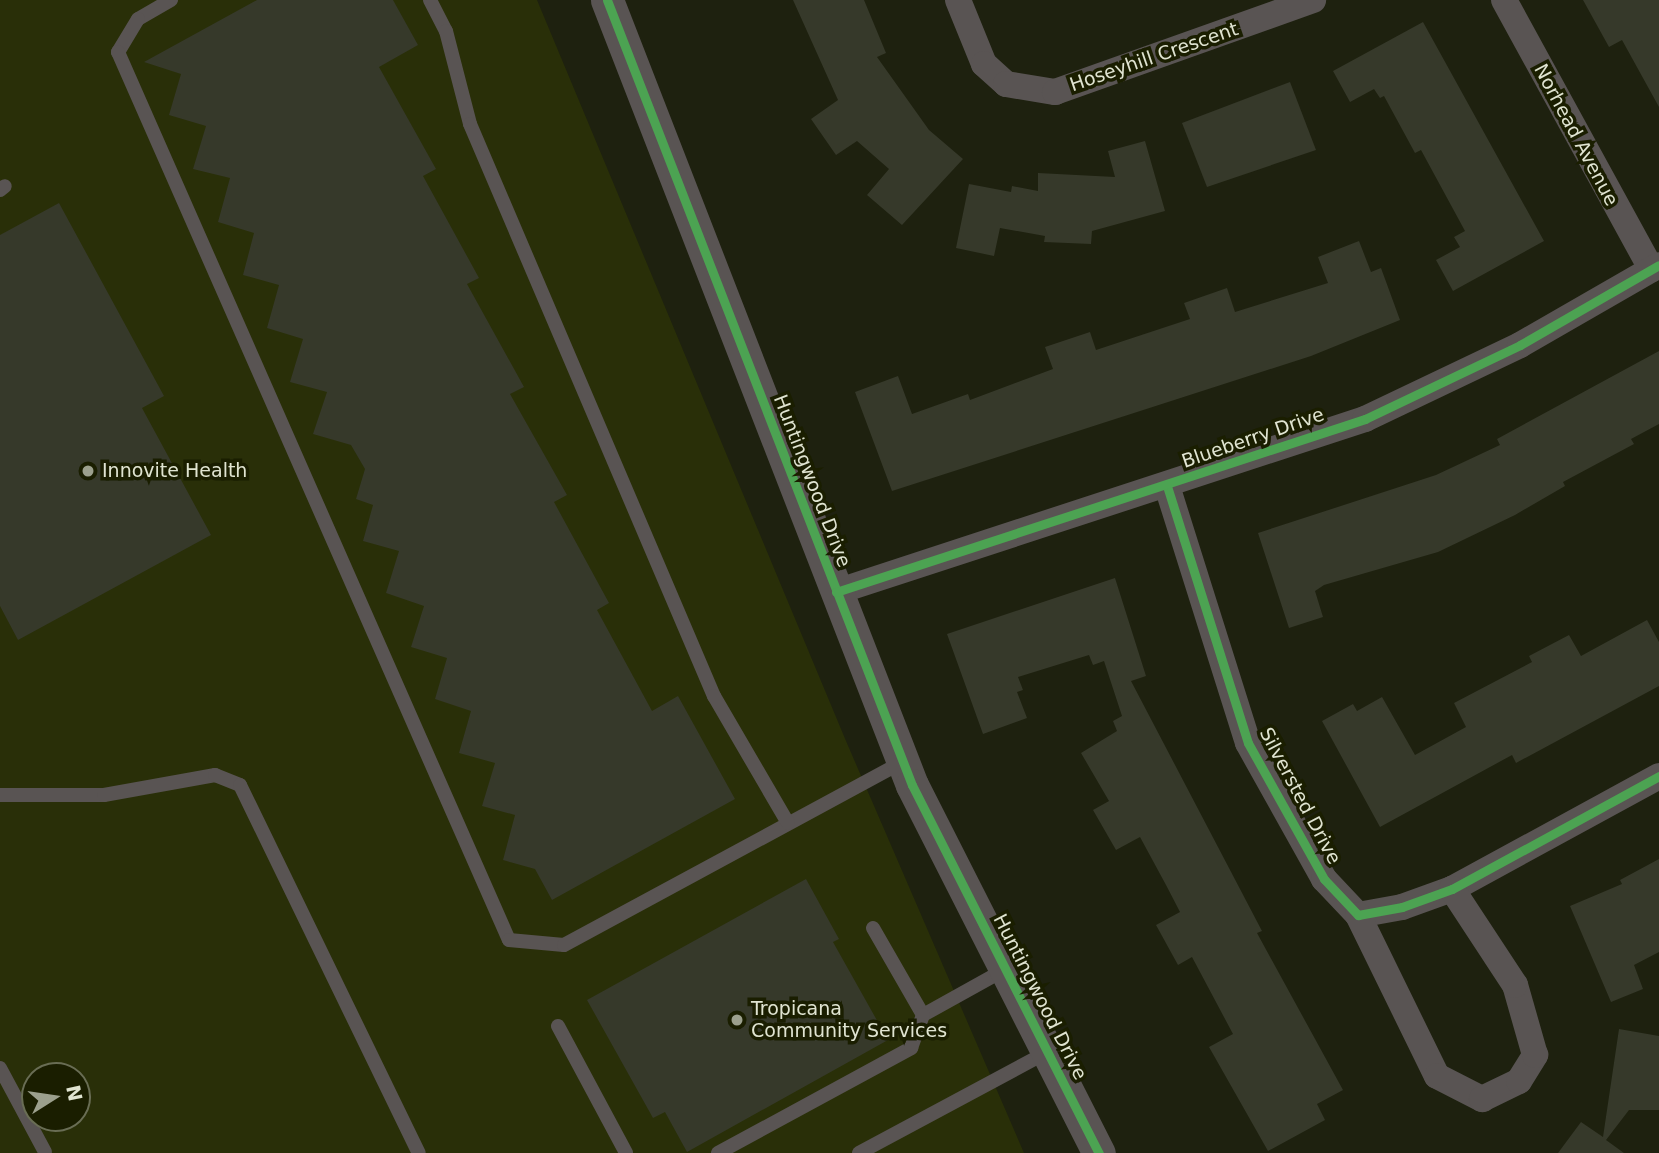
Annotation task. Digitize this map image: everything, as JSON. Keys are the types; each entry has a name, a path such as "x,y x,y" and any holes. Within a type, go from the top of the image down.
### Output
{"street":[{"name":"Huntingwood Drive","path":"607,0 903,762 1098,1153"},
{"name":"Hoseyhill Crescent","path":"958,0 984,64 1006,84 1055,92 1313,0"},
{"name":"Norhead Avenue","path":"1504,0 1655,267"},
{"name":"Blueberry Drive","path":"836,592 1167,486 1365,419 1520,345 1655,267"},
{"name":"Silversted Drive","path":"1167,486 1248,743 1324,878 1358,915 1437,1076 1482,1099 1518,1081 1535,1055 1515,985 1452,889"},
{"path":"1358,915 1402,908 1452,889 1659,776"}],"lane":[{"path":"171,0 138,19 118,52 509,940 564,945 903,762"},
{"path":"430,0 446,31 470,124 714,696 789,823"},
{"path":"0,795 104,795 215,775 240,785 419,1153"},
{"path":"873,928 923,1015"},
{"path":"718,1153 911,1048 923,1015 1006,969"},
{"path":"558,1026 626,1153"},
{"path":"859,1153 1049,1051"},
{"path":"0,1068 45,1152"}],"shaded area":[{"path":"0,0 537,0 846,741 1024,1153 0,1153"}],"building":[{"path":"257,0 393,0 418,45 379,67 436,169 423,176 479,278 467,284 524,387 510,394 567,495 554,502 609,603 597,610 652,711 678,696 735,799 552,900 535,869 503,860 515,815 482,806 495,763 459,753 471,711 435,699 447,658 411,647 424,606 386,593 399,551 363,541 373,505 356,499 365,469 351,445 313,434 327,392 290,382 303,339 267,328 279,285 243,275 254,233 218,222 230,178 193,169 206,126 169,115 181,74 144,62"},
{"path":"793,0 864,0 886,53 877,57 929,130 963,159 902,225 867,195 889,169 857,141 836,155 811,119 838,100"},
{"path":"1583,0 1659,0 1659,107 1622,40 1609,47"},
{"path":"1423,22 1544,241 1453,291 1436,260 1460,247 1454,237 1465,231 1421,150 1415,153 1384,96 1380,98 1374,89 1350,102 1333,71"},
{"path":"1290,82 1316,150 1207,187 1182,123"},
{"path":"1145,141 1165,211 1092,231 1091,244 1044,242 1045,236 1000,228 994,256 956,248 969,184 1011,192 1012,186 1038,191 1038,173 1115,177 1108,151"},
{"name":"Innovite Health","path":"59,203 164,396 142,408 211,535 18,640 0,606 0,235"},
{"path":"1359,241 1371,272 1381,268 1400,320 1311,356 892,491 855,392 898,376 912,414 968,394 970,400 1053,369 1045,347 1090,332 1096,350 1190,319 1184,303 1227,288 1235,312 1328,283 1318,257"},
{"path":"1659,351 1659,424 1631,439 1634,444 1563,482 1565,486 1515,515 1438,552 1324,585 1315,591 1323,617 1289,628 1258,533 1436,475 1500,445 1497,439"},
{"path":"1115,578 1146,676 1131,681 1262,931 1257,933 1343,1090 1317,1104 1325,1120 1268,1151 1209,1047 1233,1034 1192,957 1178,965 1156,925 1180,912 1140,837 1116,850 1093,810 1109,801 1081,753 1117,731 1113,721 1122,716 1104,661 1093,665 1089,655 1018,677 1023,690 1017,692 1027,718 983,734 947,634"},
{"path":"1647,620 1659,642 1659,686 1516,763 1512,755 1380,827 1322,721 1353,704 1357,711 1382,697 1415,755 1466,727 1454,703 1532,662 1529,656 1569,635 1581,656"},
{"path":"1659,859 1659,952 1634,965 1643,989 1611,1002 1570,906 1622,884 1620,880"},
{"name":"Tropicana Community Services","path":"806,879 839,939 833,942 888,1040 687,1152 665,1112 653,1118 587,1000"},
{"path":"1619,1029 1659,1036 1659,1110 1629,1110 1606,1140 1624,1153 1558,1153 1581,1122 1603,1137"}],"cycle path":[{"path":"607,0 912,785 1099,1153"},
{"path":"836,592 1365,419 1520,345 1659,265"},
{"path":"1167,486 1248,743 1324,879 1358,915 1402,907 1452,889 1659,776"}],"place":[{"name":"Innovite Health","path":"88,471"},
{"name":"Tropicana Community Services","path":"737,1020"}]}
